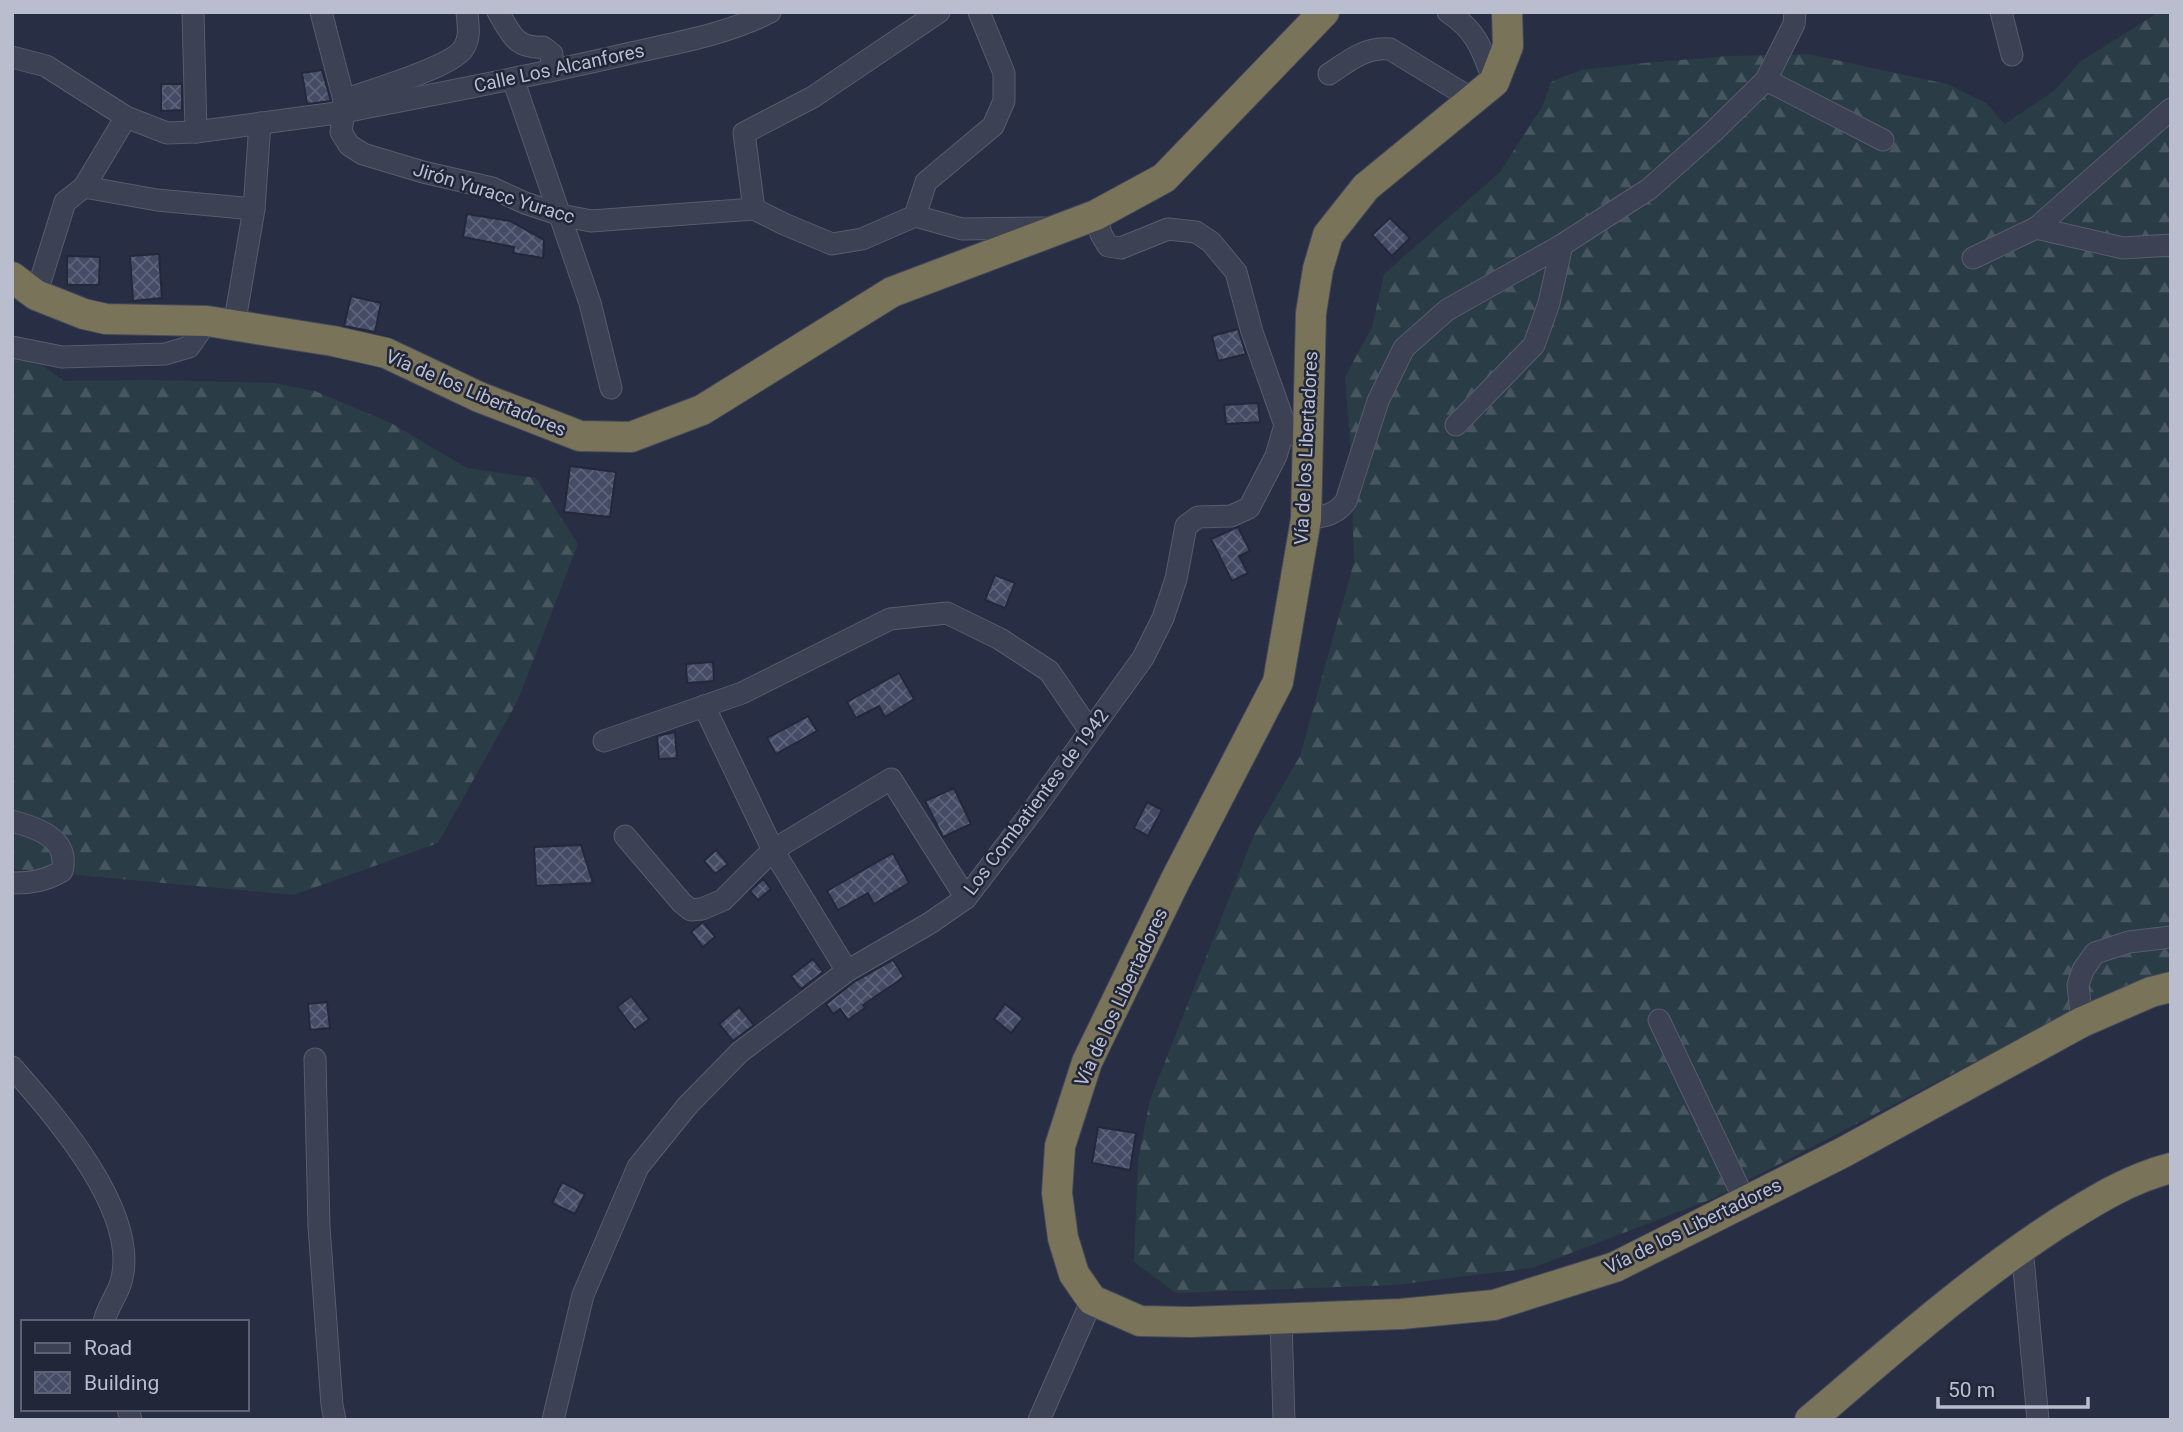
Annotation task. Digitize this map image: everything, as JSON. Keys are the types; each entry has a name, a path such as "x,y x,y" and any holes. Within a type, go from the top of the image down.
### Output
{"highway":[{"name":"Vía de los Libertadores","path":"12,277 36,295 84,314 106,319 220,324 333,341 386,353 479,397 580,436 631,437 702,410 892,292 1096,215 1164,178 1324,12"},
{"name":"Vía de los Libertadores","path":"1507,12 1508,46 1483,90 1366,187 1328,235 1318,269 1311,313 1306,519 1278,682 1175,881 1087,1062 1060,1146 1057,1193 1063,1238 1074,1274 1092,1300 1140,1321 1235,1322 1401,1314 1494,1305 1615,1267 1843,1153 2081,1022 2151,992 2171,987"},
{"path":"1810,1420 1953,1298 2022,1247 2101,1196 2143,1175 2171,1168"}],"street":[{"path":"193,12 196,132"},
{"path":"321,12 344,106"},
{"path":"12,57 46,66 126,117 167,133 196,132 260,123 344,106 432,68 463,50 468,23 478,12"},
{"path":"498,12 515,40 530,48 543,47 552,54 551,72"},
{"name":"Calle Los Alcanfores","path":"344,106 551,72 770,12"},
{"path":"939,12 813,97 744,133 754,209 832,244 862,239 915,216 962,229 1058,228"},
{"path":"915,216 926,182 993,127 1004,101 1004,73 979,12"},
{"path":"1448,12 1477,38 1483,90"},
{"path":"1306,519 1332,514 1340,510 1346,501 1378,401 1404,348 1447,310 1562,245 1649,189 1713,132 1766,79 1794,24 1795,12"},
{"path":"2001,12 2012,55"},
{"path":"1329,75 1362,52 1375,48 1390,49 1483,90"},
{"path":"513,79 590,303 611,388"},
{"path":"1766,79 1883,139"},
{"name":"Jirón Yuracc Yuracc","path":"344,106 341,132 349,145 363,154 423,172 492,188 525,204 561,215 591,221 754,209"},
{"path":"1973,258 2035,228 2171,109"},
{"path":"36,295 65,202 83,187 126,117"},
{"path":"12,347 62,357 165,354 189,347 220,324 254,209 260,123"},
{"path":"83,187 157,200 254,209"},
{"path":"1096,215 1101,234 1108,246 1121,248 1168,229 1196,232 1225,256 1237,272 1252,332 1285,425 1308,449"},
{"path":"2035,228 2123,248 2171,245"},
{"path":"1456,425 1534,345 1549,303 1562,245"},
{"name":"Los Combatientes de 1942","path":"553,1420 583,1295 638,1167 688,1105 740,1052 847,971 930,923 966,898 1143,658 1163,618 1175,579 1186,526 1198,517 1231,516 1249,508 1276,456 1285,425"},
{"path":"604,741 742,693 890,619 947,613 1000,639 1049,670 1090,730"},
{"path":"704,706 773,850 847,971"},
{"path":"625,836 682,903 691,910 702,909 723,900 773,850 891,779 966,898"},
{"path":"12,821 44,833 60,845 65,859 62,871 47,879 12,883"},
{"path":"2081,1022 2078,985 2083,970 2095,953 2130,942 2171,937"},
{"path":"1658,1020 1746,1203"},
{"path":"314,1059 320,1239 331,1405 335,1420"},
{"path":"12,1067 73,1143 103,1186 117,1222 124,1248 122,1282 105,1320"},
{"path":"2022,1247 2038,1420"},
{"path":"1039,1420 1092,1300"},
{"path":"1281,1319 1284,1420"}],"green space":[{"path":"2159,12 2171,12 2171,971 2100,997 1712,1199 1532,1268 1395,1285 1176,1293 1134,1262 1138,1160 1150,1100 1254,835 1300,756 1354,562 1345,377 1372,327 1384,274 1500,172 1542,107 1551,82 1581,70 1729,56 1808,54 1947,84 1986,103 2005,124 2055,90 2081,61"},
{"path":"12,344 64,381 275,383 315,391 391,423 467,468 536,478 578,544 518,700 438,843 294,895 12,869"}],"building":[{"path":"322,70 331,101 307,104 302,73"},
{"path":"161,84 182,84 182,110 161,111"},
{"path":"467,214 510,221 544,240 543,258 513,253 514,247 463,237"},
{"path":"1390,218 1410,238 1392,256 1372,235"},
{"path":"159,254 162,298 133,301 130,256"},
{"path":"67,256 100,257 99,285 67,285"},
{"path":"351,296 381,303 375,332 344,326"},
{"path":"1238,329 1246,354 1218,361 1212,336"},
{"path":"1258,403 1260,422 1226,424 1224,405"},
{"path":"570,466 616,472 610,517 564,512"},
{"path":"1238,527 1250,551 1239,556 1248,573 1232,581 1211,539"},
{"path":"995,575 1015,583 1005,608 985,600"},
{"path":"713,662 714,681 687,683 686,664"},
{"path":"899,673 914,699 885,717 879,706 856,718 847,702"},
{"path":"808,716 817,731 776,754 767,738"},
{"path":"675,732 677,758 659,759 657,736"},
{"path":"954,788 971,824 943,837 925,801"},
{"path":"1147,802 1162,810 1148,836 1134,828"},
{"path":"581,845 593,883 536,886 534,847"},
{"path":"716,850 728,864 715,874 704,861"},
{"path":"893,853 909,883 874,904 868,893 838,910 827,891"},
{"path":"763,879 771,889 758,900 750,891"},
{"path":"703,922 715,937 703,947 691,932"},
{"path":"813,959 823,972 801,989 791,976"},
{"path":"893,960 904,977 863,1005 865,1008 848,1020 840,1009 833,1014 826,1004 854,982"},
{"path":"631,996 649,1019 635,1030 617,1007"},
{"path":"327,1002 330,1028 310,1030 308,1004"},
{"path":"1005,1004 1023,1018 1011,1033 994,1019"},
{"path":"739,1007 754,1025 733,1041 719,1024"},
{"path":"1098,1127 1136,1133 1130,1170 1092,1163"},
{"path":"562,1182 585,1194 575,1214 552,1203"}]}
